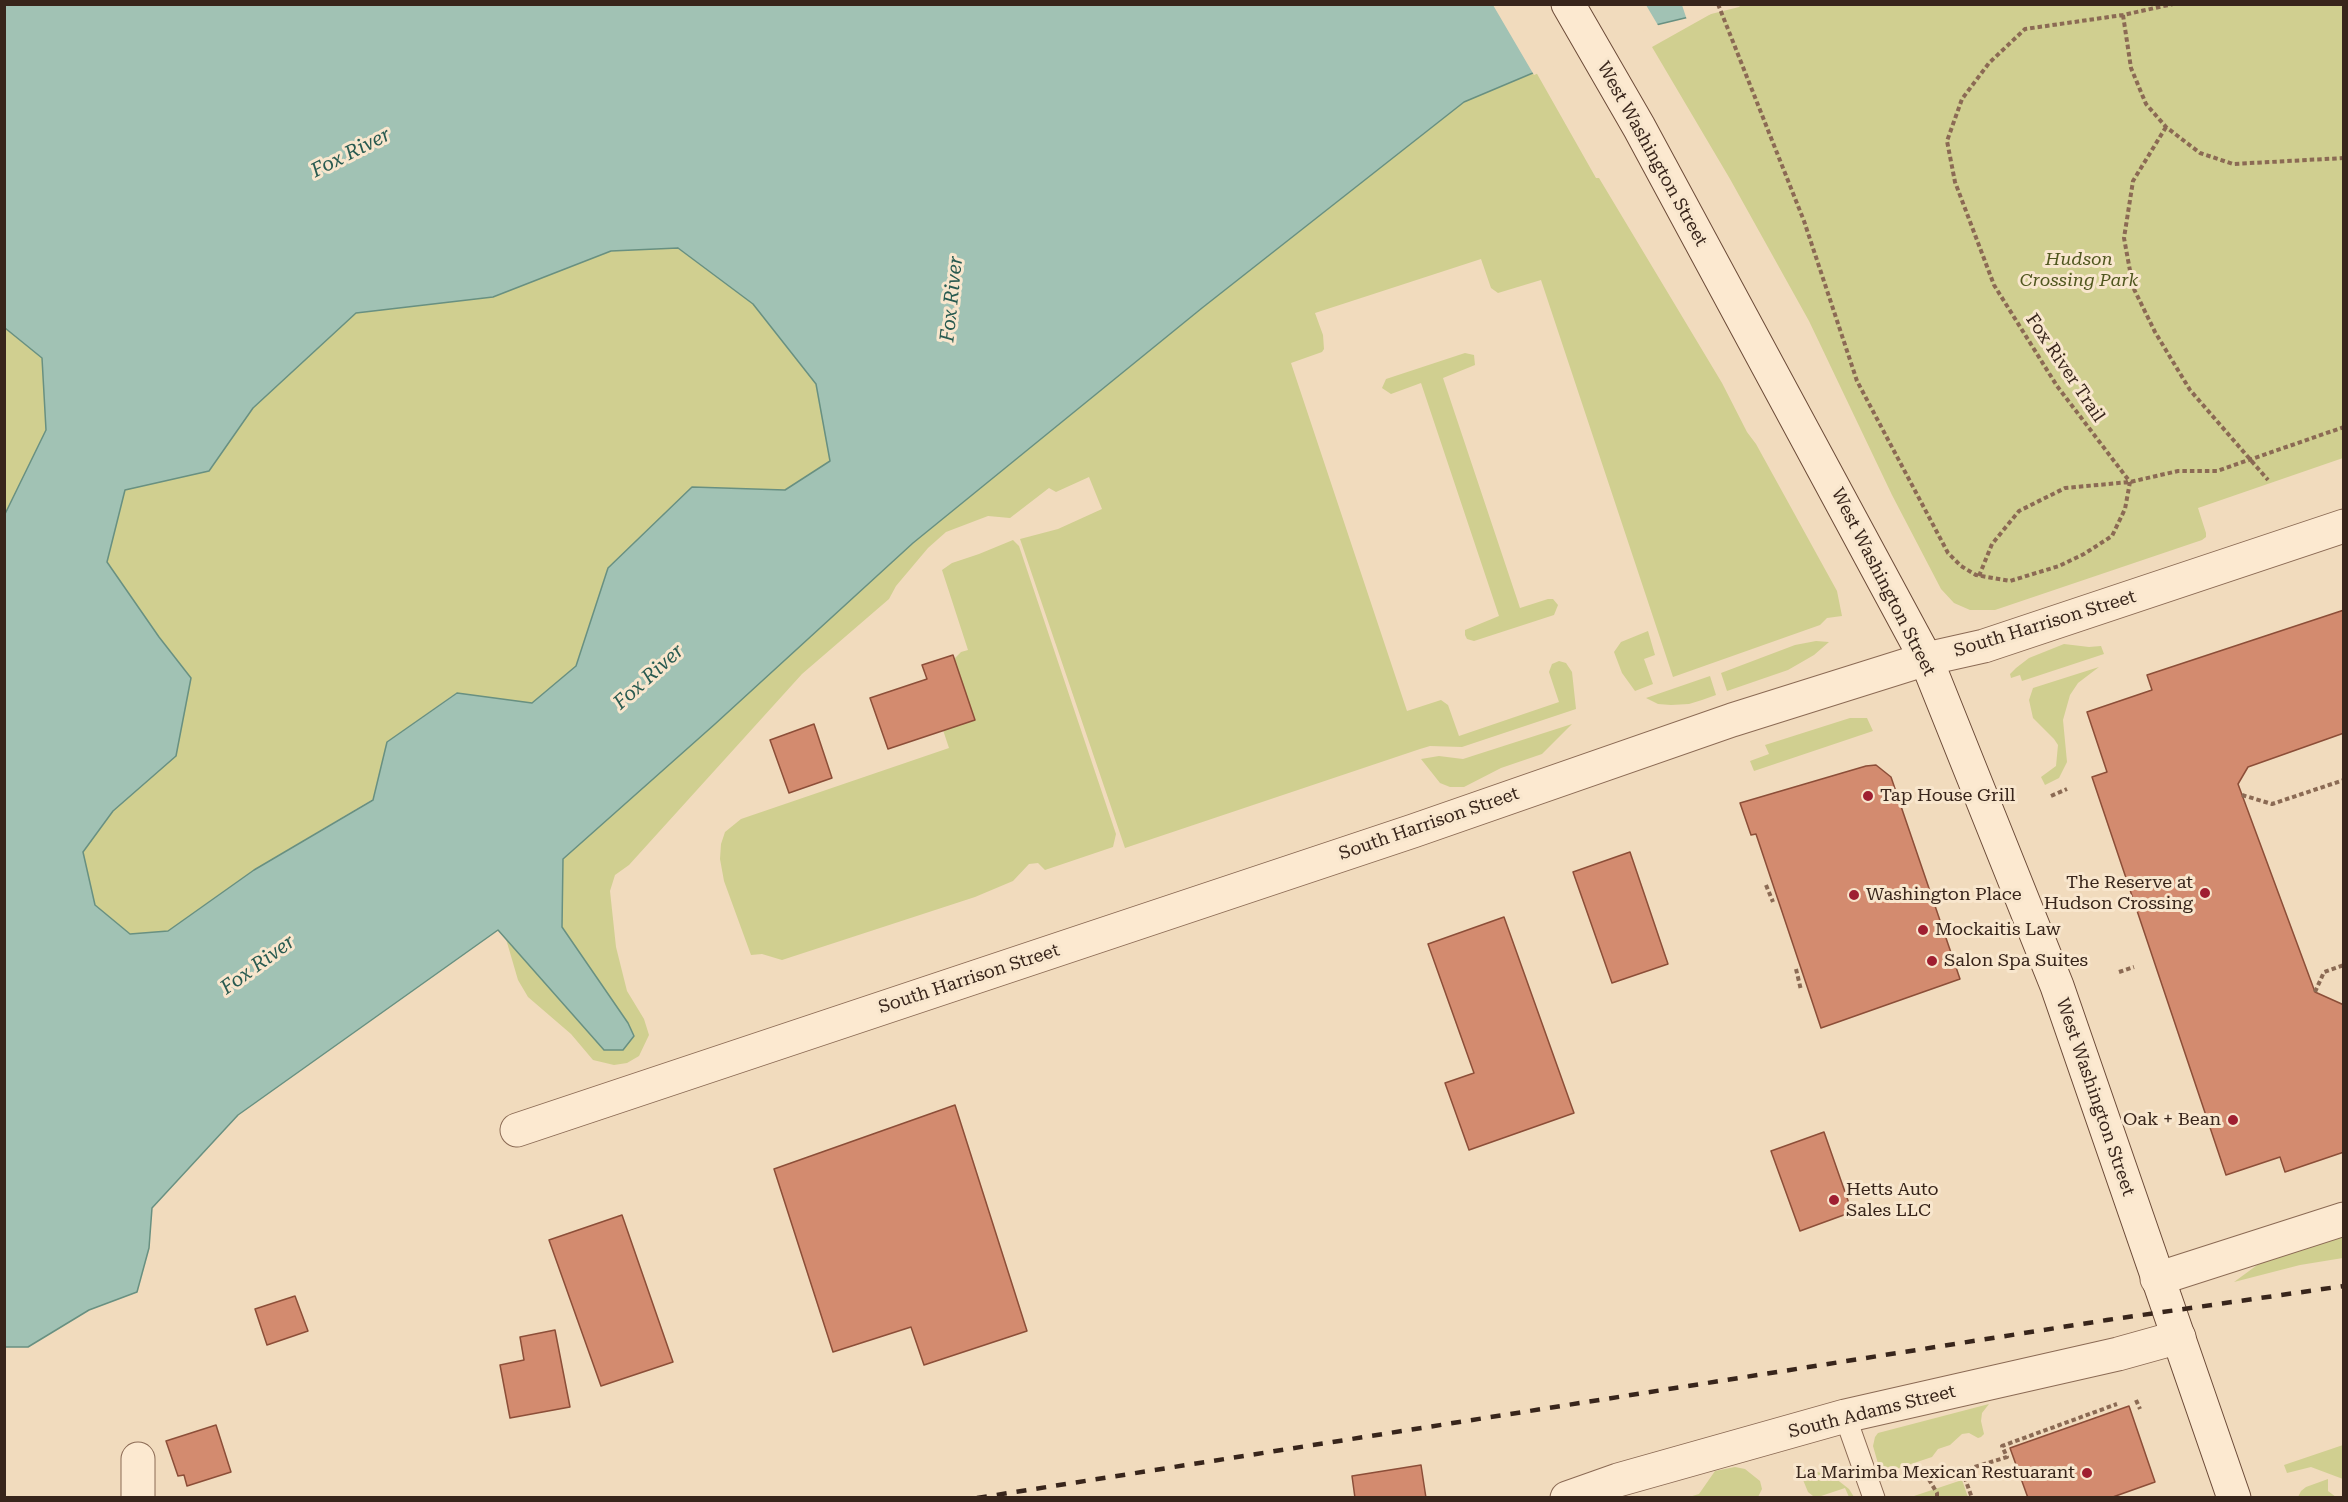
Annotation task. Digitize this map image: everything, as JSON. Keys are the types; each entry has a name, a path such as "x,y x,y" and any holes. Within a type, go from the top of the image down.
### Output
{"street":[{"name":"West Washington Street","path":"1568,4 1639,127 1926,659 2057,986 2234,1497"},
{"name":"South Harrison Street","path":"517,1130 1413,831 1678,738 1926,659 1984,646 2343,526"},
{"path":"2157,1279 2343,1219"},
{"name":"South Adams Street","path":"1567,1497 1639,1473 1845,1416 2096,1359 2179,1337"},
{"path":"138,1460 138,1497"}],"lane":[{"path":"1845,1416 1874,1497"}],"path":[{"path":"1718,4 1804,222 1857,381 1948,553 1961,566 1978,576 2010,581 2059,566 2084,555 2112,536 2125,508 2130,482"},
{"name":"Fox River Trail","path":"2130,482 2057,386 1994,285 1955,182 1947,141 1962,99 1989,63 2025,28 2123,15 2173,4"},
{"path":"2123,15 2131,68 2146,104 2166,127 2200,153 2233,164 2343,158"},
{"path":"2166,127 2133,181 2124,238 2133,287 2155,332 2190,390 2268,480"},
{"path":"1978,576 1992,544 2019,511 2065,488 2130,482 2178,471 2217,471 2343,427"},
{"path":"2242,795 2272,804 2343,780"},
{"path":"2051,796 2067,789"},
{"path":"1767,885 1773,902"},
{"path":"2315,992 2324,972 2343,965"},
{"path":"2119,972 2134,967"},
{"path":"1796,969 1802,990"},
{"path":"2136,1400 2140,1409"},
{"path":"1937,1497 1937,1493 1924,1474 1962,1470 2007,1457 2002,1446 2117,1404"},
{"path":"1962,1470 1972,1497"}],"green space":[{"name":"Hudson Crossing Park","path":"1739,5 2343,5 2343,458 2198,508 2206,533 2206,537 2202,540 1995,610 1970,610 1954,603 1941,589 1892,495 1809,321 1730,179 1652,47 1718,10"},
{"path":"1536,72 1596,178 1599,178 1722,383 1747,432 1756,444 1837,591 1842,616 1827,618 1820,625 1673,677 1541,280 1498,293 1491,288 1481,259 1315,313 1323,335 1324,349 1322,352 1291,363 1407,711 1441,700 1448,705 1459,736 1559,702 1549,672 1552,664 1559,661 1566,663 1572,672 1576,709 1462,747 1430,746 1420,749 1125,848 1020,539 1058,529 1102,509 1089,477 1056,492 1049,488 1010,518 988,516 946,532 928,548 896,586 889,599 802,674 629,865 615,875 610,891 616,947 627,991 644,1019 649,1035 639,1056 627,1063 614,1065 593,1060 571,1034 528,997 518,980 506,939 604,1050 634,1036 628,1023 562,927 562,859 913,543 1202,308 1464,102"},
{"path":"678,248 753,304 816,384 830,461 785,490 692,487 608,568 576,666 532,703 456,693 387,742 373,799 254,870 168,931 130,934 95,905 83,852 113,811 176,756 191,678 159,637 107,562 125,489 209,471 253,408 356,313 493,297 611,251"},
{"path":"5,328 42,358 46,430 5,516"},
{"path":"1465,353 1474,355 1475,365 1443,378 1520,608 1548,599 1553,599 1558,605 1554,615 1474,641 1467,639 1465,630 1499,616 1421,383 1391,394 1382,388 1386,379"},
{"path":"1013,540 1019,546 1116,834 1113,847 1045,870 1038,863 1029,864 1013,881 975,897 782,960 762,954 751,955 724,881 720,859 725,832 741,819 949,748 943,730 975,720 954,659 961,652 968,650 942,570 952,563"},
{"path":"1648,631 1655,655 1644,659 1653,684 1635,691 1622,673 1614,652 1621,642"},
{"path":"1816,641 1829,642 1814,655 1788,670 1727,691 1721,673 1795,645"},
{"path":"2064,644 2101,646 2104,654 2022,681 2020,675 2011,678 2010,674 2029,658"},
{"path":"2099,667 2078,683 2070,695 2063,720 2067,762 2059,778 2045,785 2041,777 2056,766 2058,745 2033,718 2029,700 2033,688"},
{"path":"1710,676 1716,695 1702,700 1689,704 1671,705 1658,704 1646,698"},
{"path":"1850,718 1867,718 1873,731 1754,771 1750,761 1769,754 1765,745"},
{"path":"1572,724 1542,754 1501,768 1464,787 1450,787 1440,783 1421,759 1439,756 1463,759"},
{"path":"2343,1237 2343,1258 2300,1265 2234,1282 2260,1263"},
{"path":"1989,1404 1982,1413 1984,1434 1981,1437 1978,1438 1969,1433 1962,1434 1950,1445 1938,1449 1932,1457 1881,1474 1873,1446 1878,1433"},
{"path":"2343,1445 2343,1479 2311,1467 2287,1473 2284,1465"},
{"path":"1735,1467 1745,1469 1760,1481 1762,1489 1758,1497 1689,1497 1699,1494 1715,1471"},
{"path":"1804,1470 1812,1470 1835,1478 1849,1489 1854,1497 1849,1497 1845,1488 1818,1497 1813,1496 1808,1492 1801,1475"},
{"path":"2328,1479 2328,1491 2336,1497 2298,1497 2306,1487"},
{"path":"1962,1480 1968,1497 1911,1497"}],"water":[{"name":"Fox River","path":"5,5 1739,5 1635,30 1464,102 1202,308 913,543 563,859 562,927 628,1023 634,1036 623,1050 604,1050 498,930 238,1115 152,1208 149,1248 137,1292 89,1310 28,1347 4,1347 4,516 46,430 42,358 5,328","holes":["678,248 753,304 816,384 830,461 785,490 692,487 608,568 576,666 532,703 457,693 387,742 373,800 254,870 168,931 130,934 95,905 83,852 113,811 176,756 191,678 159,637 107,562 125,490 209,471 253,408 356,313 493,297 611,251"]}],"pier":[{"path":"1742,4 1739,7 1687,20 1682,5"},
{"path":"1493,5 1646,5 1659,27 1636,33 1534,75"}],"building":[{"name":"The Reserve at Hudson Crossing","path":"2344,610 2344,733 2248,767 2238,784 2315,992 2344,1005 2344,1152 2285,1172 2280,1157 2226,1175 2092,777 2107,772 2087,712 2152,690 2147,675"},
{"path":"953,655 975,720 888,749 870,698 927,679 922,665"},
{"path":"814,724 832,778 789,793 770,740"},
{"name":"Washington Place","path":"1876,765 1891,777 1960,979 1821,1028 1756,834 1751,835 1740,803"},
{"path":"1630,852 1668,964 1612,983 1573,872"},
{"path":"1504,917 1574,1113 1469,1150 1445,1083 1474,1073 1428,944"},
{"path":"955,1105 1027,1331 924,1365 911,1327 833,1352 774,1169"},
{"path":"1824,1132 1852,1212 1800,1231 1771,1151"},
{"path":"622,1215 673,1362 601,1386 549,1240"},
{"path":"295,1296 308,1331 267,1345 255,1309"},
{"path":"555,1330 570,1407 510,1418 500,1365 524,1360 520,1337"},
{"path":"2129,1406 2155,1482 2110,1498 2028,1498 2010,1448"},
{"path":"216,1425 231,1472 187,1486 184,1475 178,1476 166,1441"},
{"path":"1421,1465 1426,1498 1355,1498 1352,1476"}],"railway":[{"path":"977,1498 2107,1320 2344,1286"}],"place":[{"name":"Tap House Grill","path":"1868,796"},
{"name":"The Reserve at Hudson Crossing","path":"2205,893"},
{"name":"Washington Place","path":"1854,895"},
{"name":"Mockaitis Law","path":"1923,930"},
{"name":"Salon Spa Suites","path":"1932,961"},
{"name":"Oak + Bean","path":"2233,1120"},
{"name":"Hetts Auto Sales LLC","path":"1834,1200"},
{"name":"La Marimba Mexican Restuarant","path":"2087,1473"}]}
